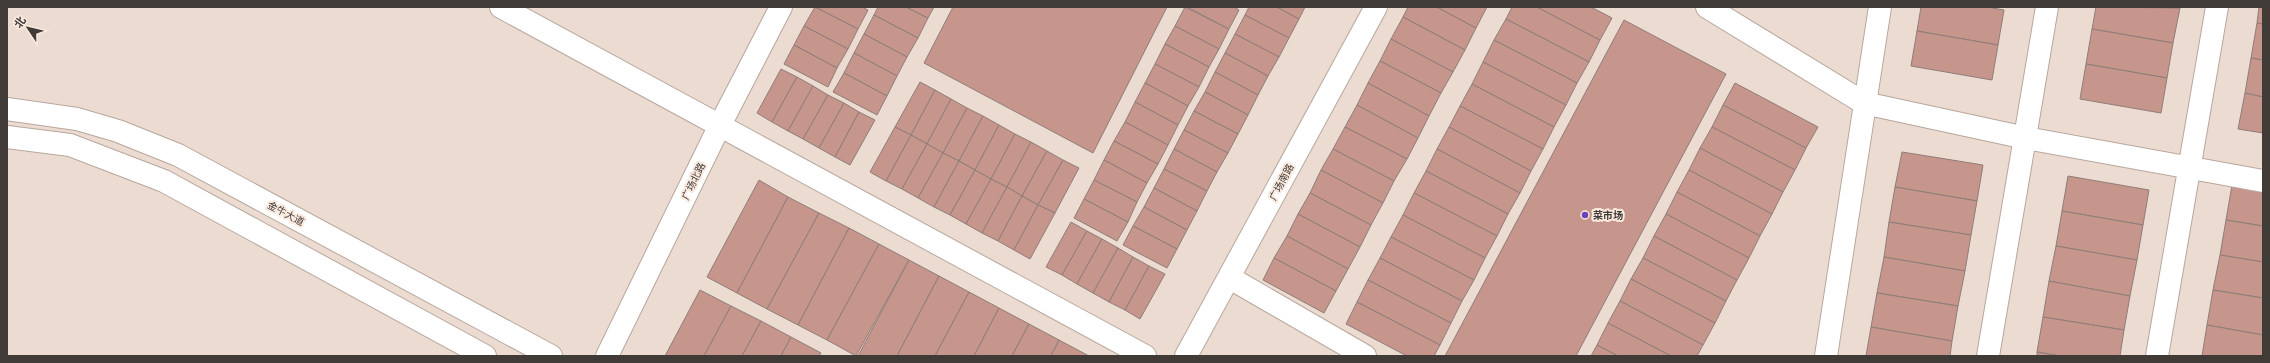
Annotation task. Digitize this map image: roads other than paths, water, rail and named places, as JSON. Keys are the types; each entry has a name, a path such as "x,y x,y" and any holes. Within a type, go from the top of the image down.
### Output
{"street":[{"path":"501,7 1145,356"},
{"name":"广场北路","path":"607,356 720,126 782,7"},
{"name":"广场南路","path":"1186,356 1230,278 1376,7"},
{"path":"1707,7 1864,103 2026,138 2189,169 2263,181"},
{"path":"1826,356 1880,7"},
{"path":"1988,356 2026,138 2046,7"},
{"path":"2158,356 2217,7"},
{"name":"金牛大道","path":"7,109 77,120 118,131 178,155 551,356"},
{"path":"7,137 70,145 164,181 486,356"},
{"path":"1230,278 1365,356"}],"place":[{"name":"菜市场","path":"1585,215"}]}
